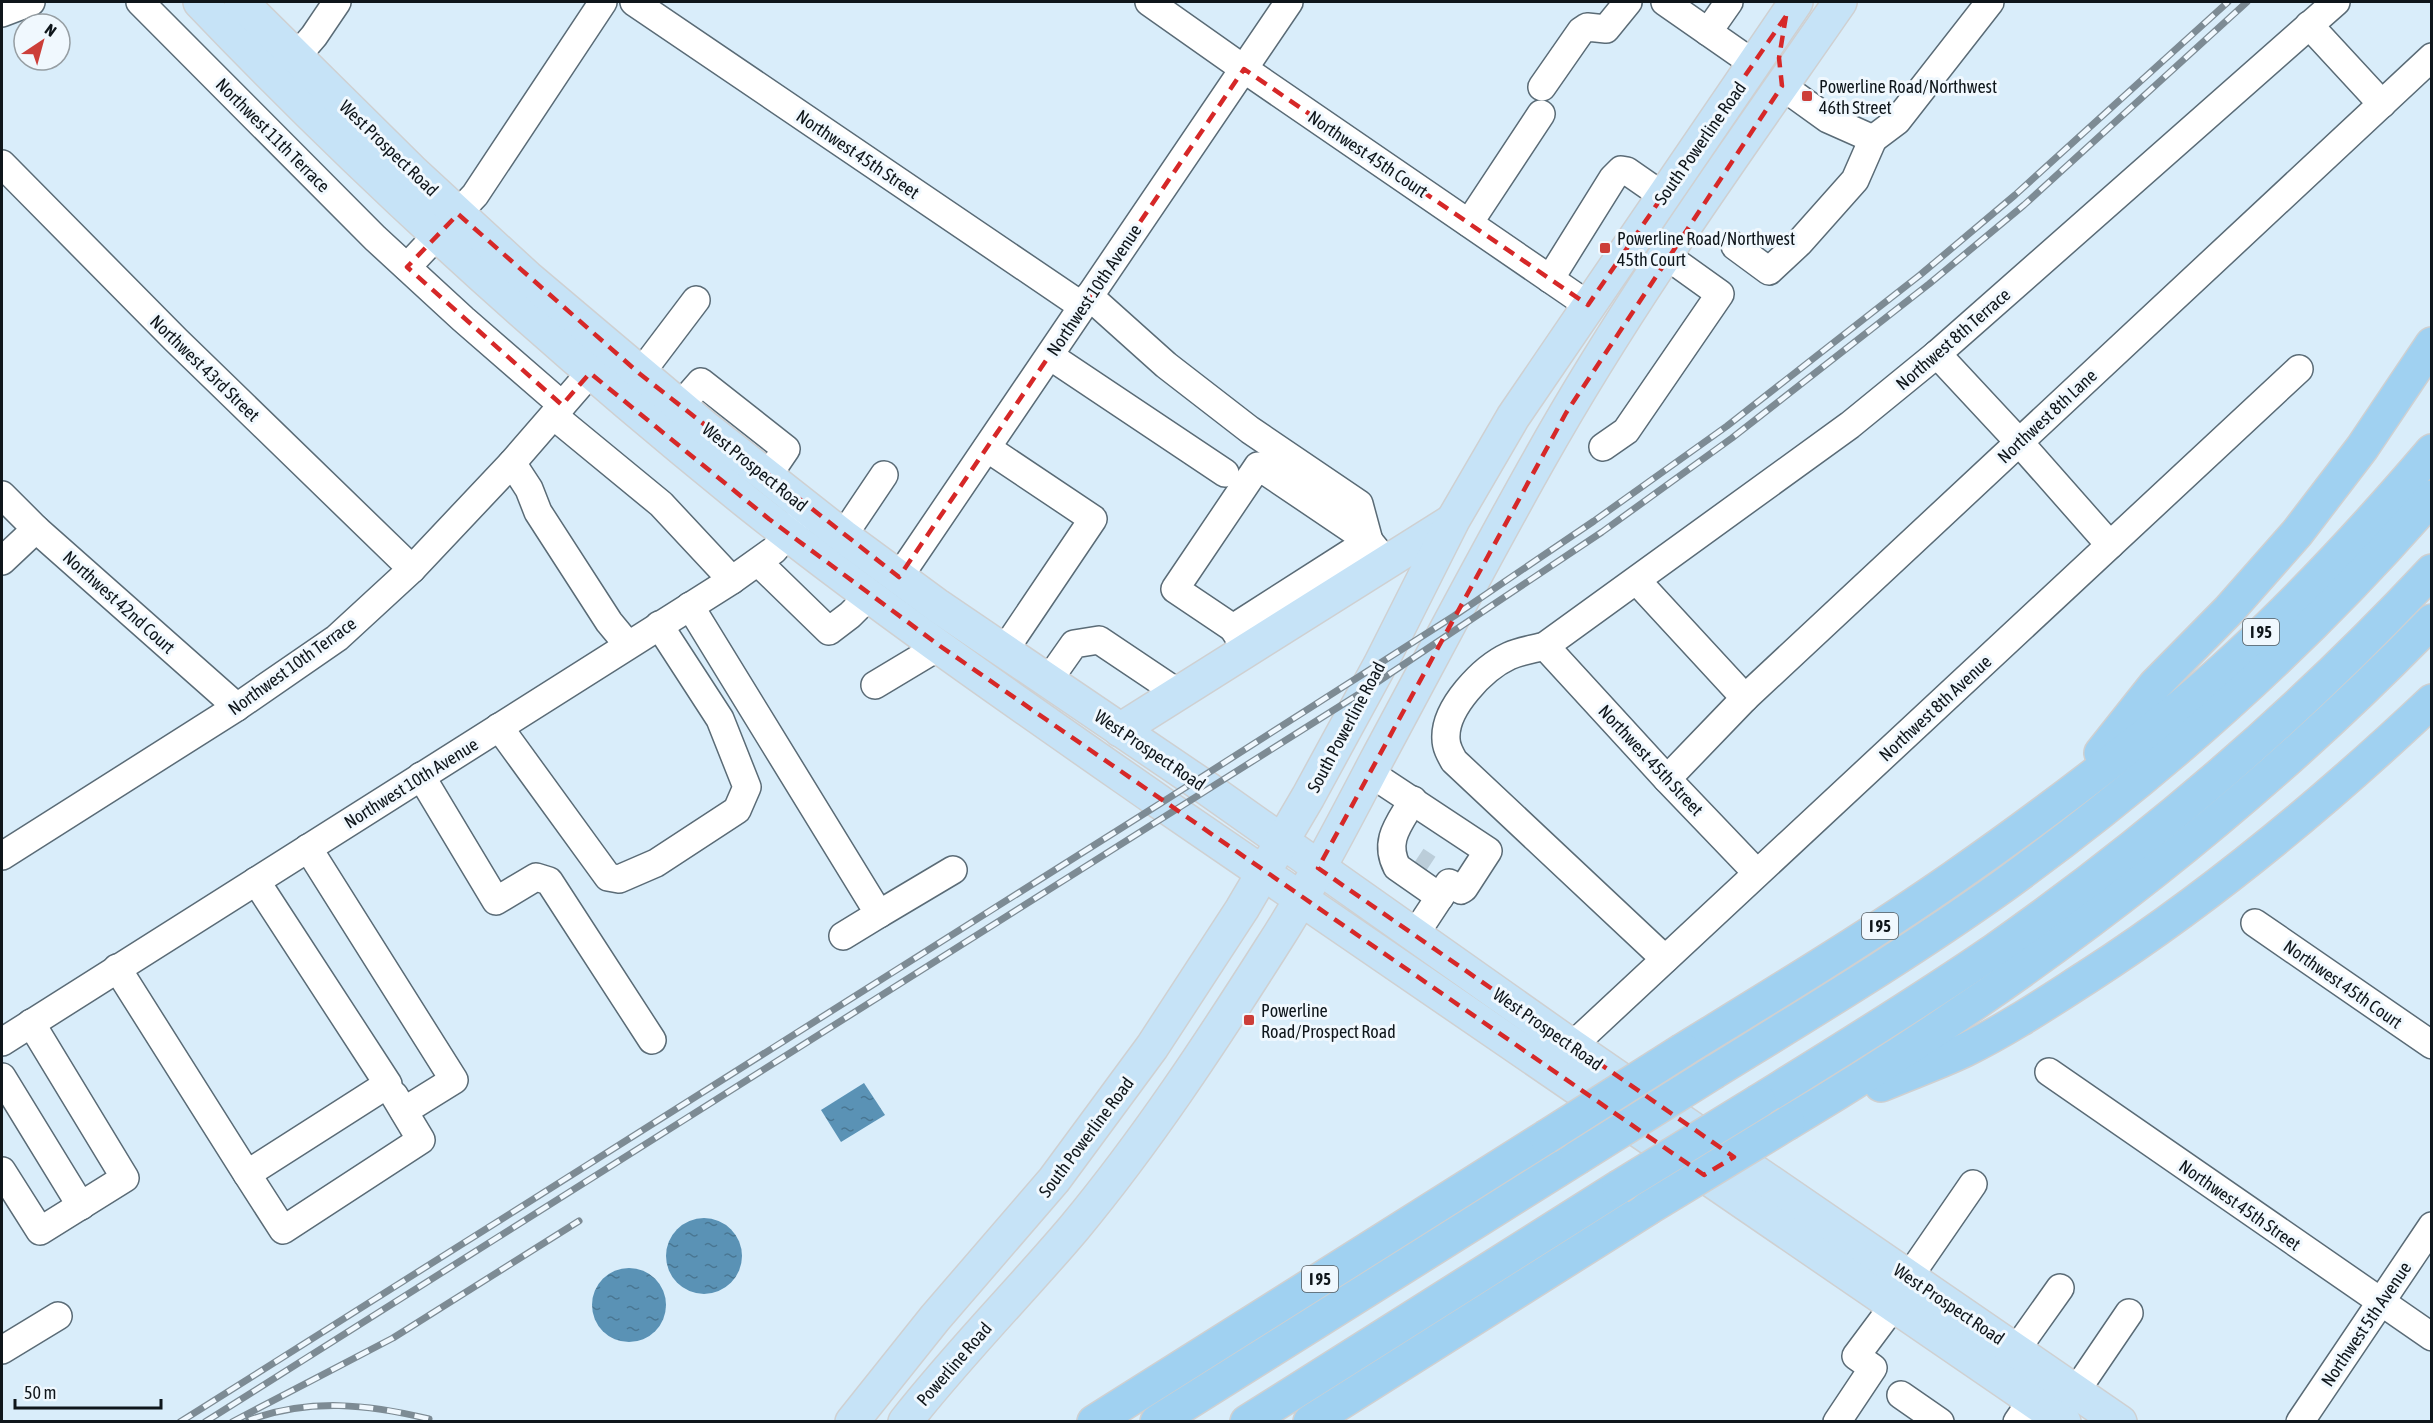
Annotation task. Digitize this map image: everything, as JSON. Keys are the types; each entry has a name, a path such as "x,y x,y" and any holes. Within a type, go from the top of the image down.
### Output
{"highway":[{"path":"2071,792 2155,685 2229,610 2304,524 2367,441 2432,344"},
{"name":"I 95","path":"1094,1422 1943,885 2071,792 2182,705 2235,658 2334,558 2432,451"},
{"path":"1157,1422 1940,929 2002,886 2121,796 2231,702 2383,551 2432,497"},
{"path":"1247,1422 1995,950 2110,865 2212,781 2275,725 2432,571"},
{"path":"1310,1422 1647,1209 1895,1058 1976,1005 2132,891 2243,799 2351,702 2432,621"},
{"path":"1788,1123 1966,1049 2097,971 2251,861 2333,792 2432,701"}],"main road":[{"name":"West Prospect Road","path":"200,2 312,117 448,225 527,277 640,374 767,477 799,522 870,595 1263,874 1894,1305 2024,1411 2064,1422"},
{"name":"West Prospect Road","path":"242,2 296,57 448,225 590,373 799,522 843,536 1004,651 1282,842 1572,1046 2120,1422"},
{"name":"South Powerline Road","path":"1004,1306 1073,1228 1146,1134 1238,999 1318,868 1539,459 1596,364 1666,256 1840,2"},
{"name":"South Powerline Road","path":"852,1422 921,1334 1028,1212 1082,1144 1152,1047 1282,842 1336,747 1453,520 1513,417 1791,9"},
{"path":"1782,86 1779,58 1791,9"},
{"path":"1754,64 1760,99 1758,121"},
{"path":"1120,730 1178,693 1240,639 1377,552 1453,520"},
{"name":"Powerline Road","path":"905,1422 1004,1306"}],"street":[{"path":"2,13 31,2"},
{"name":"Northwest 11th Terrace","path":"140,2 407,267 558,411 661,504 732,580"},
{"path":"296,57 314,36 337,2"},
{"path":"407,267 475,195 603,2"},
{"name":"Northwest 45th Street","path":"634,2 1085,301 1250,430 1359,504 1377,552"},
{"name":"Northwest 45th Court","path":"1149,2 1588,305"},
{"name":"Northwest 10th Avenue","path":"899,577 1289,2"},
{"path":"1542,87 1581,31 1587,27 1606,29 1628,2"},
{"path":"1665,2 1754,64"},
{"path":"1708,32 1729,2"},
{"path":"1735,246 1769,271 1799,243 1855,180 1873,139 1897,121 1990,2"},
{"name":"Northwest 8th Terrace","path":"1665,959 1454,761 1445,738 1450,717 1463,696 1478,678 1510,656 1545,646 1850,425 1937,354 2336,2"},
{"path":"2309,26 2382,104"},
{"name":"Northwest 8th Lane","path":"1667,779 1745,698 2432,57"},
{"path":"1782,86 1828,120 1873,139"},
{"path":"1469,223 1541,114"},
{"name":"Northwest 43rd Street","path":"2,164 176,340 412,569"},
{"path":"1550,279 1613,178 1621,170 1627,171 1663,196"},
{"path":"1603,447 1626,431 1720,294 1666,256"},
{"path":"640,374 696,300"},
{"path":"1937,354 2110,545"},
{"path":"1050,356 1225,473"},
{"name":"Northwest 8th Avenue","path":"1572,1046 2299,369"},
{"name":"Northwest 10th Terrace","path":"2,856 237,707 337,638 412,569 512,463 590,373"},
{"path":"987,448 1093,519 1004,651"},
{"path":"512,463 529,489 538,512 609,622 628,645"},
{"path":"1240,639 1175,589 1258,466 1377,552"},
{"path":"843,536 884,475"},
{"name":"Northwest 42nd Court","path":"2,495 36,529 237,707"},
{"name":"Northwest 10th Avenue","path":"2,1042 759,563 799,522"},
{"path":"2,561 36,529"},
{"path":"759,563 829,630 850,615 870,595"},
{"path":"1637,581 1745,698"},
{"path":"690,606 879,915"},
{"path":"499,727 608,878 619,879 656,863 737,810 747,787 720,719 659,626"},
{"path":"1048,681 1074,644 1100,640 1178,693"},
{"path":"875,686 940,646"},
{"name":"Northwest 45th Street","path":"1545,646 1667,779 1758,873"},
{"path":"1370,773 1413,800 1488,851 1461,890 1433,877 1397,867 1393,859 1392,838 1413,800"},
{"path":"421,776 496,902 536,877 549,881 652,1040"},
{"path":"1391,843 1433,877"},
{"path":"308,848 454,1080 404,1111"},
{"path":"843,936 953,870"},
{"path":"1414,936 1433,877"},
{"path":"117,968 283,1230 421,1140 388,1084 256,880"},
{"name":"Northwest 45th Court","path":"2254,923 2432,1045"},
{"path":"2,1171 40,1231 125,1178 32,1023"},
{"name":"Northwest 45th Street","path":"2049,1072 2432,1337"},
{"path":"2,1077 81,1206"},
{"path":"247,1174 388,1084"},
{"path":"1909,1277 1973,1184"},
{"name":"Northwest 5th Avenue","path":"2300,1422 2432,1226"},
{"path":"2016,1350 2060,1288"},
{"path":"1837,1422 1873,1368 1856,1356 1894,1305"},
{"path":"2076,1391 2129,1313"},
{"path":"2,1350 58,1316"},
{"path":"1901,1395 1940,1422"}],"highlighted area":[{"path":"1786,16 1779,58 1782,86 1566,413 1318,868 1734,1157 1704,1175 940,646 769,519 590,373 562,405 407,267 458,214 640,374 899,577 1244,69 1588,305"}],"water":[{"path":"864,1083 885,1115 841,1142 821,1110"},
{"path":"704,1218 719,1221 731,1229 739,1241 742,1256 739,1271 731,1283 719,1291 704,1294 689,1291 677,1283 669,1271 666,1256 669,1241 677,1229 689,1221"},
{"path":"629,1268 650,1274 660,1284 666,1305 660,1326 650,1336 629,1342 608,1336 598,1326 592,1305 598,1284 608,1274"}],"tunnel":[{"path":"1416,860 1428,868"}],"railway":[{"path":"180,1422 1161,803 1454,616 1594,521 1727,426 1920,275 2015,195 2228,2"},
{"path":"205,1422 1367,689 1602,532 1732,438 1929,284 2024,205 2247,2"},
{"path":"232,1422 393,1338 579,1221"},
{"path":"249,1420 294,1408 317,1406 361,1407 429,1419"}],"place":[{"name":"Powerline Road/Northwest 46th Street","path":"1807,96"},
{"name":"Powerline Road/Northwest 45th Court","path":"1605,248"},
{"name":"Powerline Road/Prospect Road","path":"1249,1020"}]}
